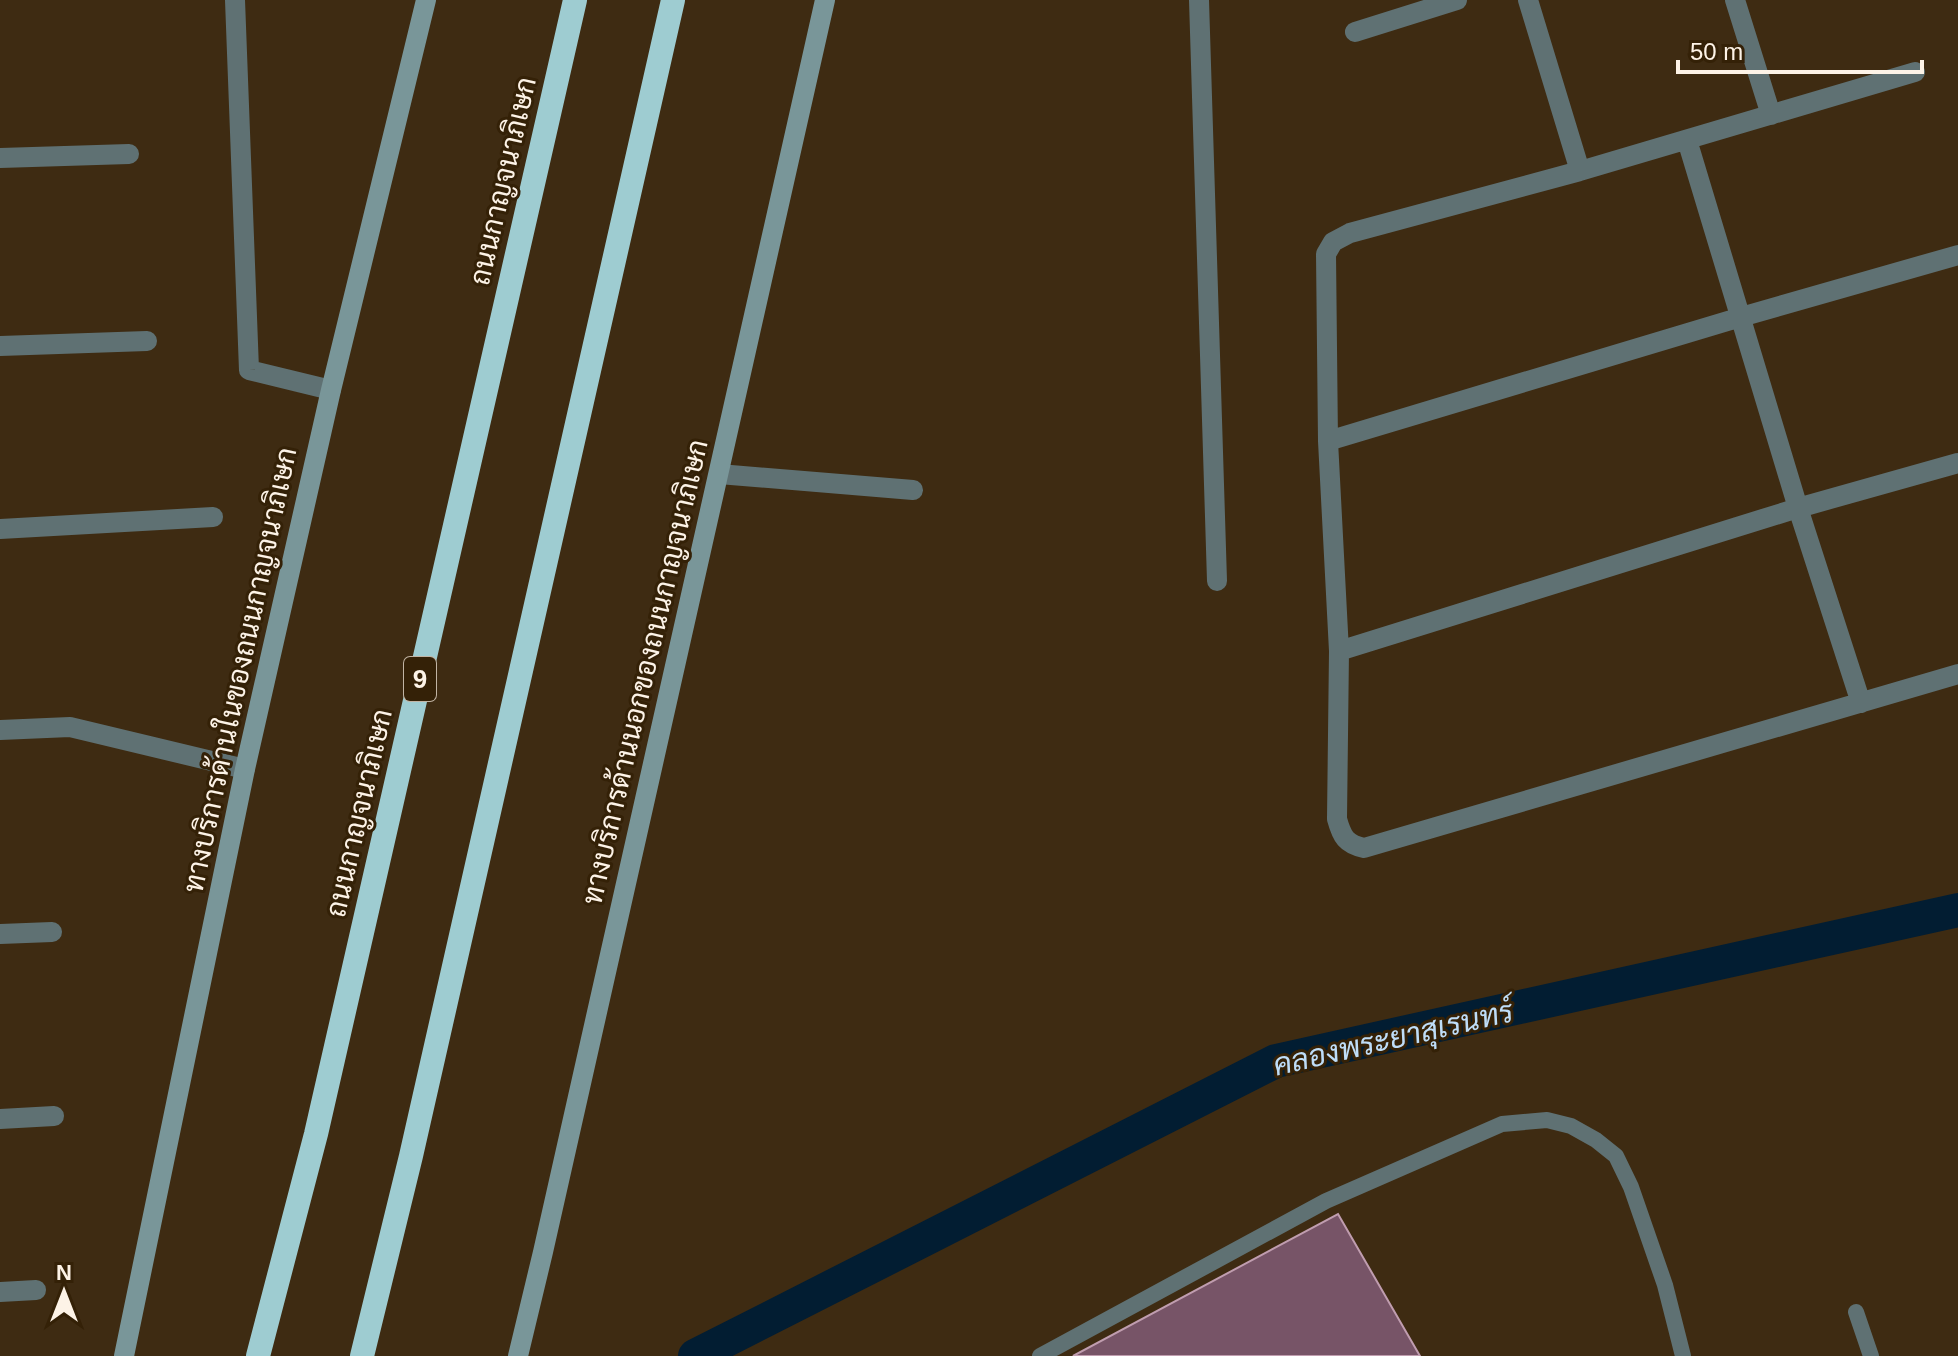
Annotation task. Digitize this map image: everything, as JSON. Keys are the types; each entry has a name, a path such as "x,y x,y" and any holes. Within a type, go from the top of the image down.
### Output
{"highway":[{"name":"ถนนกาญจนาภิเษก","path":"258,1356 316,1134 575,0"},
{"path":"362,1356 415,1141 673,0"}],"main road":[{"name":"ทางบริการด้านในของถนนกาญจนาภิเษก","path":"124,1353 245,769 331,390 426,0"},
{"name":"ทางบริการด้านนอกของถนนกาญจนาภิเษก","path":"518,1356 825,0"}],"street":[{"path":"235,0 249,370 331,390"},
{"path":"1199,0 1217,581"},
{"path":"1355,32 1457,0"},
{"path":"1528,0 1580,171"},
{"path":"1735,0 1771,115"},
{"path":"1915,72 1580,171 1350,233 1333,242 1326,254 1328,441 1339,651 1337,819 1344,840 1364,848 1958,674"},
{"path":"1687,140 1798,508 1861,703"},
{"path":"0,158 129,154"},
{"path":"1328,441 1958,255"},
{"path":"0,346 147,341"},
{"path":"1339,651 1798,508 1958,463"},
{"path":"719,474 913,490"},
{"path":"0,529 213,517"},
{"path":"0,730 70,727 245,769"},
{"path":"0,934 52,932"},
{"path":"0,1119 54,1116"},
{"path":"0,1292 36,1290"}],"lane":[{"path":"1040,1356 1326,1201 1502,1124 1547,1120 1571,1126 1616,1156 1631,1187 1665,1285 1683,1356"},
{"path":"1856,1312 1871,1356"}],"building":[{"path":"1338,1214 1420,1356 1073,1356"}],"waterway":[{"name":"คลองพระยาสุเรนทร์","path":"695,1356 1276,1061 1958,910"}]}
